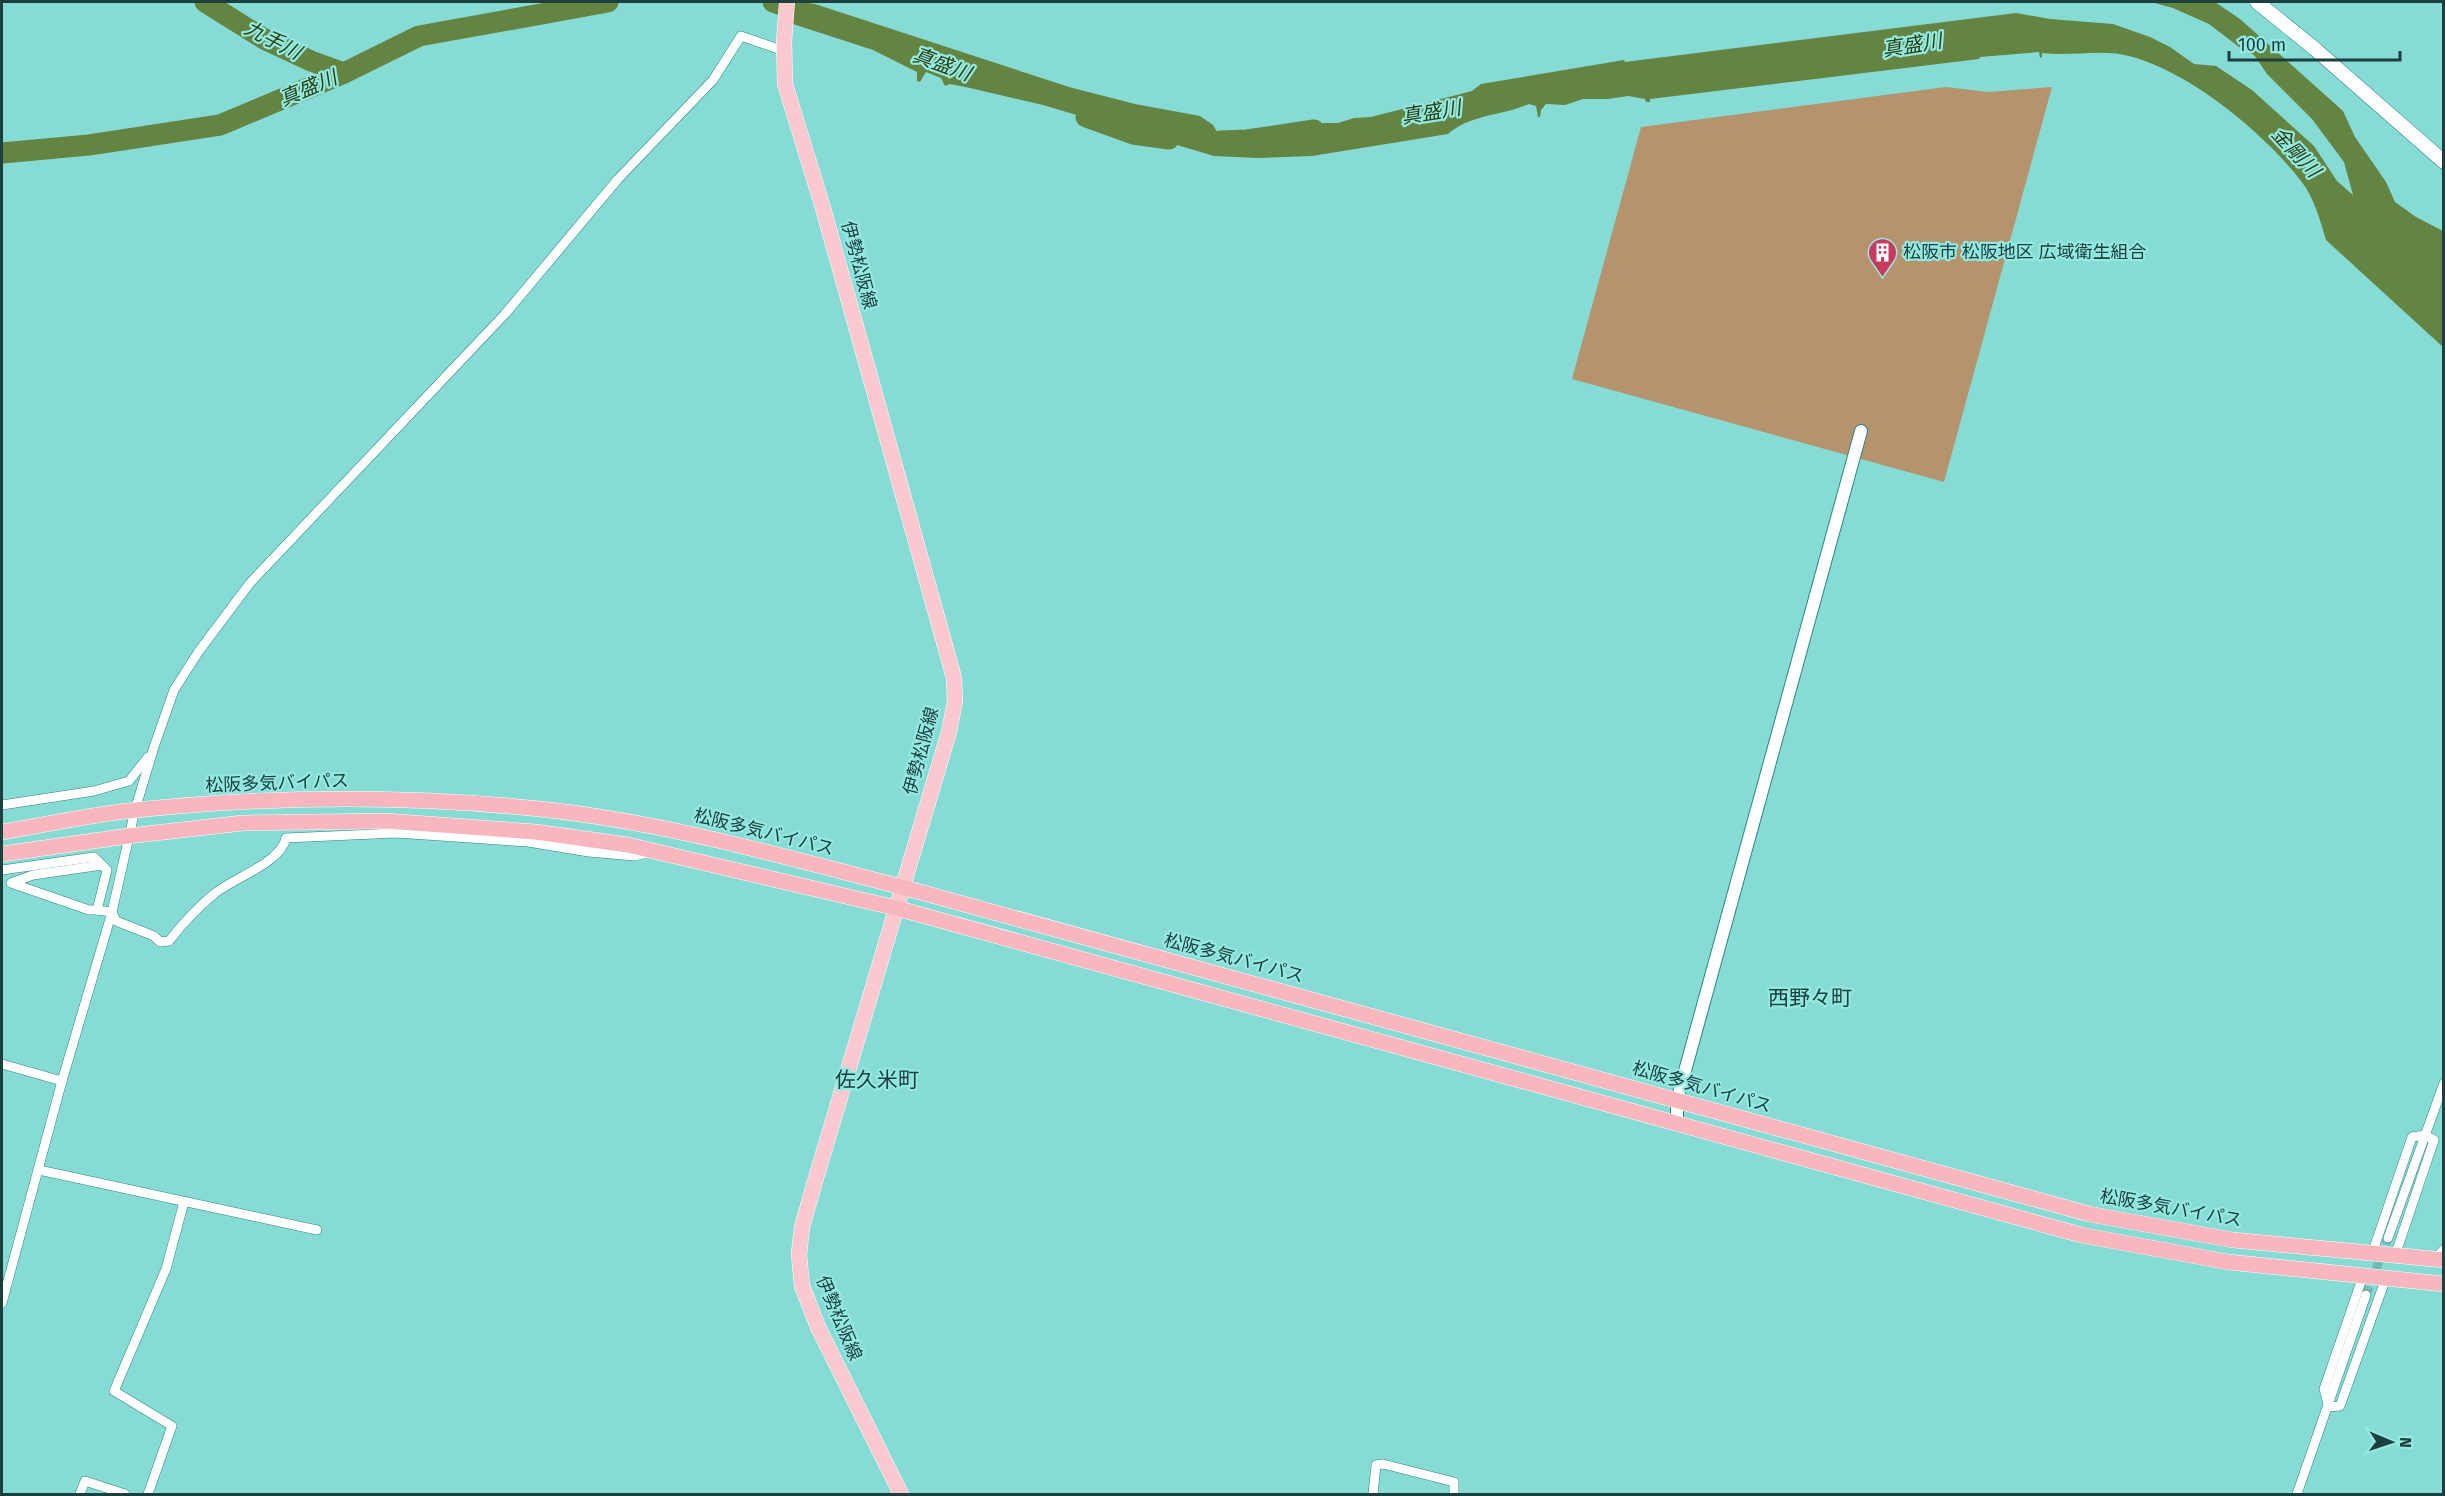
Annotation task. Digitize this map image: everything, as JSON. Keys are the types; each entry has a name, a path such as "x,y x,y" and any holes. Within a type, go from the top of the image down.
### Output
{"highway":[{"name":"松阪多気バイパス","path":"2,832 135,810 245,802 391,798 540,809 632,823 729,841 902,887 2090,1214 2233,1240 2395,1256 2441,1256"},
{"path":"2,854 243,823 386,821 536,832 654,851 896,908 2081,1235 2228,1262 2444,1284"}],"main road":[{"name":"伊勢松阪線","path":"788,2 784,46 785,84 823,208 954,678 955,701 950,726 802,1227 799,1254 802,1286 818,1327 901,1494"},
{"path":"2257,2 2315,49 2444,162"}],"street":[{"path":"2,1303 62,1081 112,912 135,810 174,690 199,651 250,583 504,314 618,178 713,80 741,36 784,46"},
{"path":"1677,1122 1677,1100 1730,894 1861,431"},
{"path":"2,805 94,791 129,781 154,747"},
{"path":"112,912 116,921 154,936 160,942 169,941 190,915 216,892 274,857 284,846 286,838 396,833 528,842 589,852 634,856 654,851"},
{"path":"2,870 94,857 107,870 98,910"},
{"path":"6,884 33,875 102,865"},
{"path":"6,884 88,910 112,912"},
{"path":"2,1064 62,1081"},
{"path":"2388,1238 2444,1083"},
{"path":"2372,1254 2412,1137 2425,1135 2434,1140 2395,1256"},
{"path":"39,1170 317,1230"},
{"path":"148,1494 172,1426 114,1390 166,1269 184,1202"},
{"path":"2329,1407 2324,1389 2363,1276"},
{"path":"2329,1407 2340,1406 2386,1278"},
{"path":"2297,1494 2329,1407 2366,1294"},
{"path":"1373,1494 1376,1465 1383,1464 1454,1482 1454,1494"},
{"path":"80,1494 85,1481 125,1494"}],"shaded area":[{"path":"1946,87 1989,92 2052,87 1944,482 1572,379 1641,127"}],"water":[{"name":"金剛川","path":"795,2 815,4 1069,87 1135,104 1200,116 1213,125 1220,137 1262,140 1324,123 1371,117 1472,91 1481,84 1624,60 1625,62 2016,13 2050,19 2113,24 2150,37 2170,47 2194,64 2216,66 2252,90 2314,146 2337,181 2353,195 2344,162 2312,119 2267,74 2254,55 2239,47 2209,24 2173,8 2151,2 2215,2 2240,19 2343,111 2355,137 2386,182 2395,202 2416,217 2443,231 2443,347 2326,240 2306,187 2267,143 2225,107 2202,91 2156,65 2121,54 2042,53 2040,58 2039,52 1980,57 1979,59 1650,99 1650,102 1628,96 1583,99 1565,105 1546,104 1541,110 1540,117 1538,117 1536,106 1529,104 1477,119 1457,127 1448,134 1312,156 1259,158 1214,156 1043,105 950,84 945,86 941,78 926,72 920,82 917,81 917,72 873,50 793,24"}],"waterway":[{"name":"九手川","path":"205,2 266,40 311,61 344,73"},
{"name":"真盛川","path":"2,153 89,145 220,125 344,73 419,36 608,2"},
{"name":"真盛川","path":"773,2 806,13"},
{"name":"真盛川","path":"1086,117 1133,134 1169,139"},
{"name":"真盛川","path":"1220,141 1247,140 1314,130"}],"tunnel":[{"path":"2366,1295 2388,1238"}],"place":[{"name":"松阪市 松阪地区 広域衛生組合","path":"1882,278"}],"district":[{"name":"西野々町","path":"1810,998"},
{"name":"佐久米町","path":"877,1080"}]}
